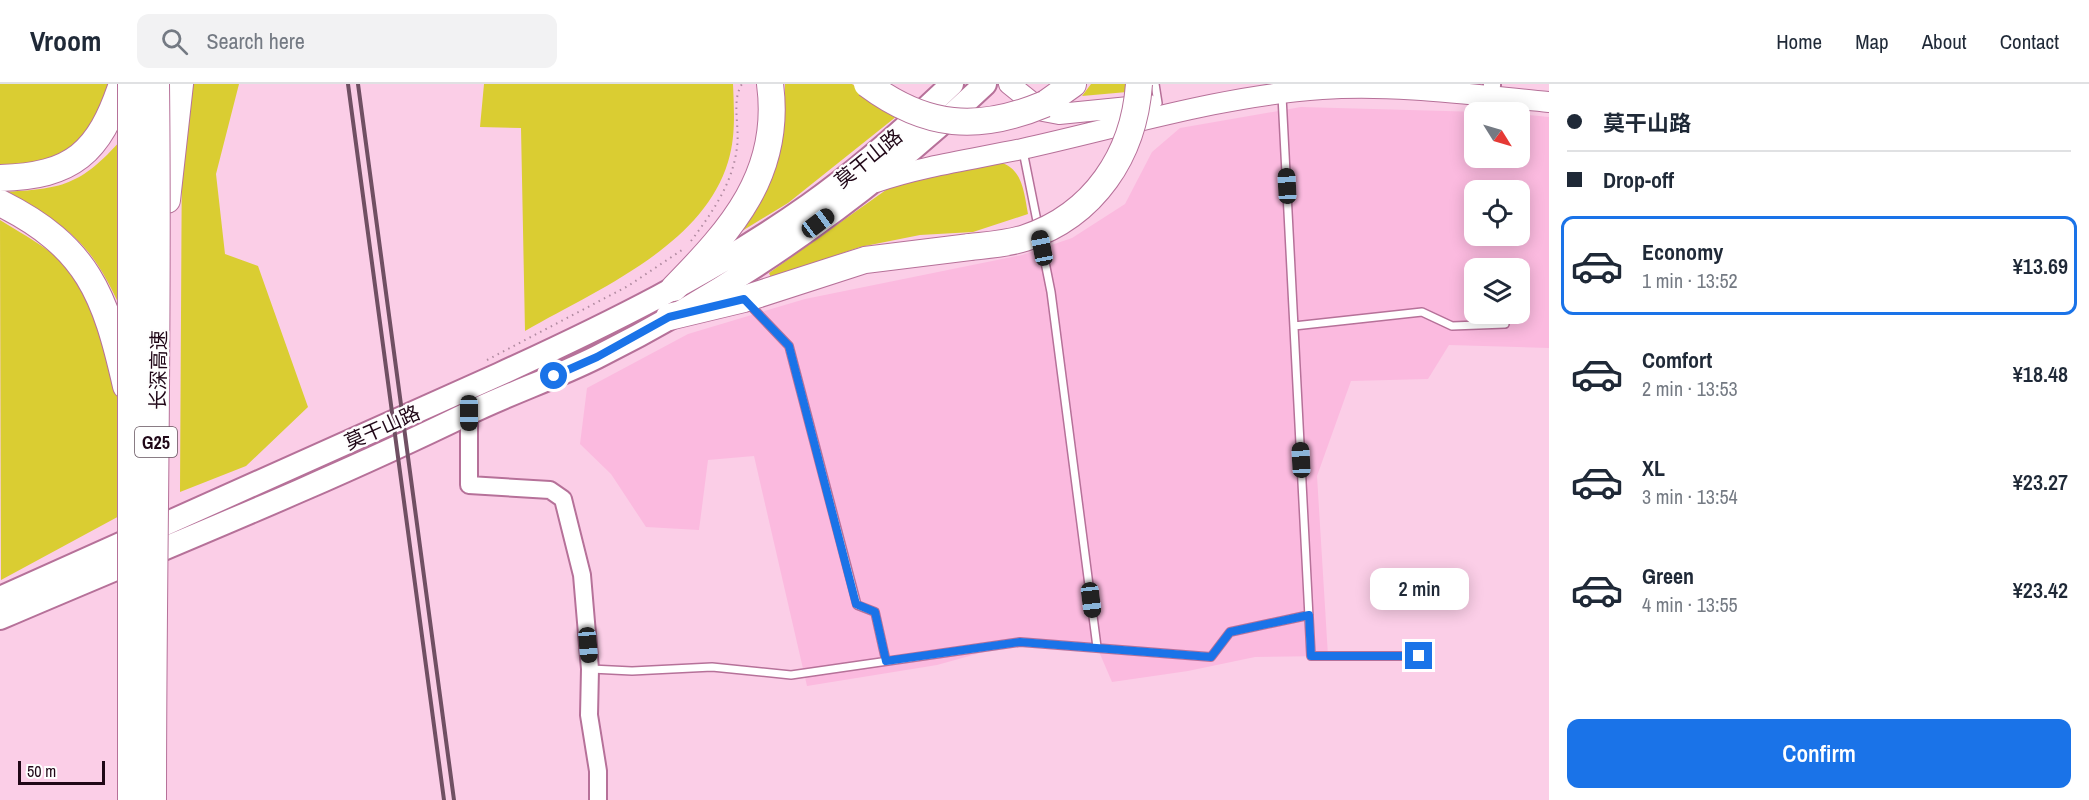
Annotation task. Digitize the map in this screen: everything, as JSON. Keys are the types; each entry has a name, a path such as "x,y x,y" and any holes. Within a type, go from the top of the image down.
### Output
{"highway":[{"path":"0,178 29,178 62,170 88,149 111,116 122,84"},
{"name":"长深高速","path":"131,84 131,800"},
{"name":"长深高速","path":"153,800 153,615 159,296 156,84"},
{"path":"159,296 171,142 180,84"},
{"path":"674,288 717,244 748,202 765,161 773,114 770,84"},
{"path":"867,84 898,105 918,113 962,122 1012,117 1045,104 1073,84"},
{"name":"莫干山路","path":"0,598 583,336 674,288 735,253 809,205 898,135 952,84"},
{"name":"莫干山路","path":"0,618 434,431 469,413 597,357 669,317 786,246 928,138 985,84"},
{"path":"669,317 744,299 865,260 1025,238 1060,220 1089,198 1120,160 1131,137 1137,114 1139,84"},
{"path":"0,202 51,232 88,273 112,324 131,410"}],"main road":[{"name":"莫干山路","path":"1009,84 1043,111 1059,114 1157,93 1282,88 1412,89 1549,102"},
{"path":"1467,84 1549,92"},
{"name":"莫干山路","path":"870,184 903,173 1023,149 1282,88"}],"street":[{"path":"469,413 469,485 550,490 563,499 582,575 590,669 589,715 598,771 598,800"}],"lane":[{"path":"1282,88 1311,656 1419,656"},
{"path":"1023,149 1051,292 1097,647"},
{"path":"744,299 789,346 856,604 875,612 886,661"},
{"path":"1294,327 1422,312 1452,326 1504,324"},
{"path":"590,669 632,671 712,667 791,675 1020,642 1211,657 1230,632 1309,615"}],"path":[{"path":"485,361 628,286 688,246 712,213 733,168 737,148 736,93 742,84"}],"shaded area":[{"path":"0,84 112,84 83,142 55,163 0,168"},
{"path":"190,84 239,84 216,174 225,254 258,266 308,407 246,466 180,492 182,140"},
{"path":"484,84 733,84 734,113 731,152 715,192 695,218 671,242 614,282 525,331 521,128 480,127"},
{"path":"785,84 852,84 897,116 788,203 742,231 763,194 776,161 783,127"},
{"path":"1091,84 1128,84 1127,92 1082,96"},
{"path":"1301,107 1464,112 1464,168 1530,168 1530,115 1549,117 1549,348 1449,345 1428,379 1351,381 1317,476 1328,656 1255,657 1188,671 1112,682 1097,647 1020,642 937,665 807,686 754,456 708,460 699,530 646,527 611,474 580,444 587,388 688,334 805,299 1022,255 1072,238 1125,204 1152,152 1180,128"},
{"path":"122,139 124,316 102,271 77,240 46,216 2,192 40,189 69,182 94,167"},
{"path":"999,162 1007,165 1018,176 1028,214 973,232 920,235 860,247 771,278 769,273 893,185"},
{"path":"0,220 65,263 80,281 94,307 105,334 117,394 123,514 1,580"}],"railway":[{"path":"348,84 444,800"},
{"path":"358,84 454,800"}],"route":[{"path":"554,376 597,357 669,317 744,299 789,346 856,604 875,612 886,661 1020,642 1211,657 1230,632 1309,615 1311,656 1419,656"}]}
